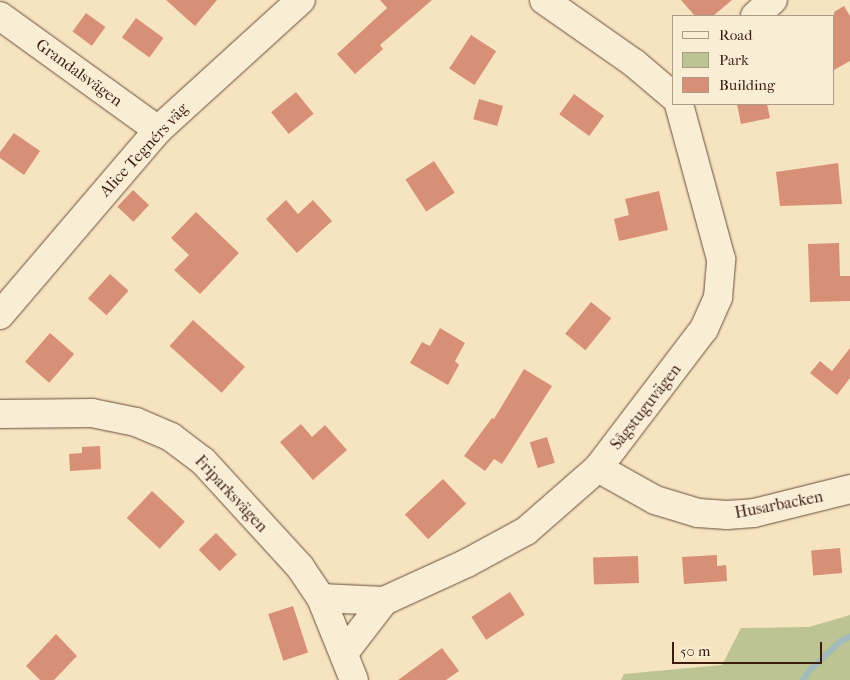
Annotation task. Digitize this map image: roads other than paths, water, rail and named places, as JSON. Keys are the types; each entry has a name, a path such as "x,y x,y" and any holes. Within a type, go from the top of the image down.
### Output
{"street":[{"name":"Alice Tegnérs väg","path":"0,315 158,130 301,0"},
{"name":"Sågstuguvägen","path":"544,0 672,94"},
{"path":"756,15 773,0"},
{"name":"Grandalsvägen","path":"0,16 158,130"},
{"name":"Sågstuguvägen","path":"321,598 384,601 467,563 526,531 598,468 704,329 718,297 722,279 718,244 677,105"},
{"name":"Friparksvägen","path":"0,414 92,413 136,422 171,436 203,461 286,552 321,598 344,653"},
{"name":"Husarbacken","path":"598,468 655,500 698,513 727,515 754,513 850,490"},
{"name":"Sågstuguvägen","path":"344,653 384,601"},
{"path":"344,653 354,680"}],"waterway":[{"path":"803,680 809,671 841,641 850,637"}]}
